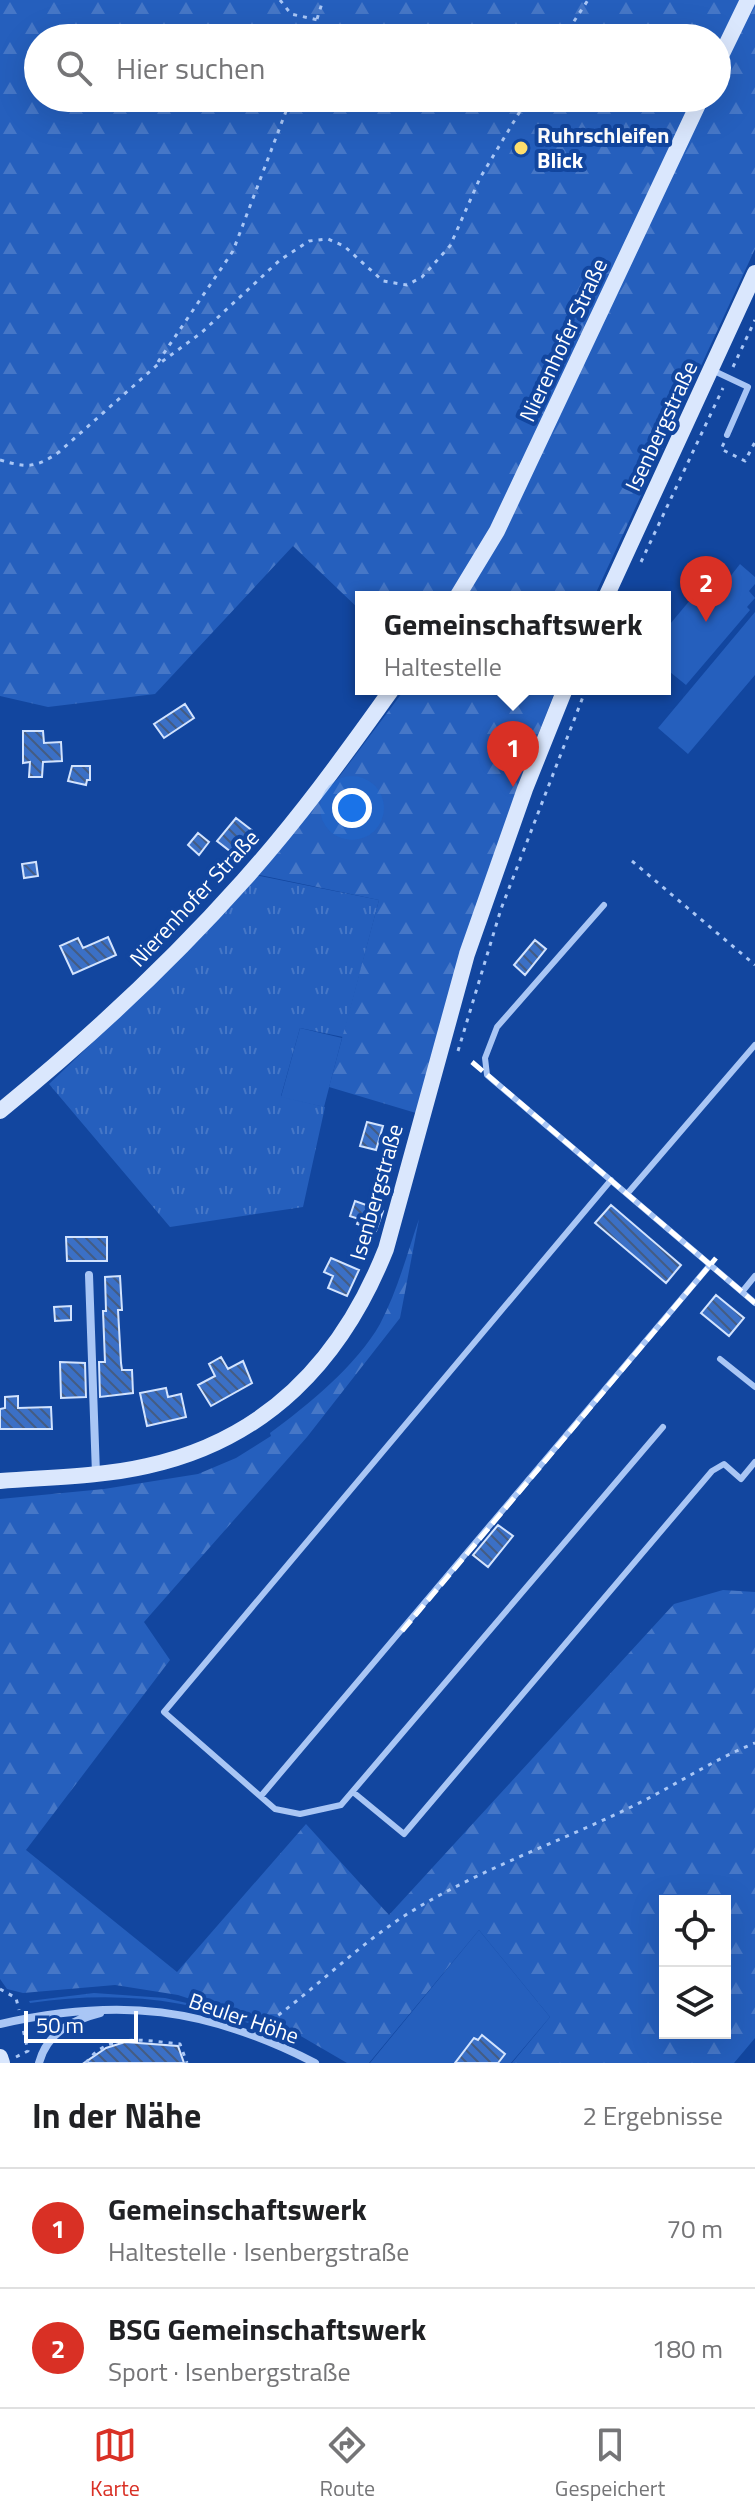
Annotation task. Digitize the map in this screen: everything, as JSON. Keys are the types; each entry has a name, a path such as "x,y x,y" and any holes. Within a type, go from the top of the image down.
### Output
{"main road":[{"path":"731,35 748,0"},
{"name":"Nierenhofer Straße","path":"461,591 497,531 694,112"},
{"name":"Isenbergstraße","path":"609,591 755,273"},
{"name":"Nierenhofer Straße","path":"0,1111 110,1016 211,915 286,830 387,695"},
{"name":"Isenbergstraße","path":"0,1481 96,1475 176,1459 242,1429 301,1384 325,1359 354,1318 377,1271 393,1226 467,954 525,789 563,695"},
{"path":"0,2057 2,2063"}],"street":[{"path":"89,1275 96,1475"},
{"name":"Beuler Höhe","path":"39,2063 57,2032 77,2019 113,2010"},
{"name":"Beuler Höhe","path":"0,2024 68,2011 162,2011 190,2016 251,2035 315,2063"}],"lane":[{"path":"711,370 748,387 727,435"},
{"path":"604,905 497,1027 484,1065 487,1075 755,1303"},
{"path":"627,1194 755,1045"},
{"path":"611,1180 164,1712 281,1811 300,1814 335,1808 353,1792 663,1427"},
{"path":"261,1796 710,1265"},
{"path":"742,1292 755,1276"},
{"path":"720,1359 755,1387"},
{"path":"353,1792 404,1834 712,1471 724,1464 741,1479 755,1462"}],"path":[{"path":"280,0 291,14 318,20"},
{"path":"316,24 323,0"},
{"path":"572,24 588,0"},
{"path":"156,366 233,251 286,112"},
{"path":"0,460 27,466 42,464 59,452 156,366 201,333 280,260 309,241 328,239 344,246 383,281 407,285 422,277 450,246 480,178 520,112"},
{"path":"637,569 755,320"},
{"path":"727,435 721,449 745,461 755,442"},
{"path":"457,1054 501,909 584,695"},
{"path":"632,861 755,965"},
{"path":"251,2035 296,2004 339,1963 402,1917 487,1872 632,1806 734,1751 755,1743"},
{"path":"86,2063 104,2046 116,2041 138,2040 180,2044 187,2063"}],"green space":[{"path":"0,0 755,0 755,249 597,591 355,591 355,605 293,546 155,694 48,707 0,696"},
{"path":"740,564 755,577 755,584 749,591 755,598 747,607 750,610 686,685 671,673 671,623 691,599 698,603 716,583 722,587"},
{"path":"755,612 755,675 688,754 658,728"},
{"path":"400,695 554,695 498,846 416,1113 329,1087 379,900 255,874 339,777"},
{"path":"255,875 379,900 343,1037 300,1028 281,1096 325,1107 303,1207 170,1227 49,1084 172,967"},
{"path":"300,1028 342,1038 324,1107 281,1097"},
{"path":"419,1219 400,1318 307,1437 144,1622 170,1660 26,1850 177,1972 306,1824 389,1915 674,1604 723,1590 755,1592 755,2038 734,2063 512,2063 550,2017 479,1930 369,2063 347,2063 299,2035 178,1995 115,1985 23,1993 7,1989 0,1979 0,1499 104,1489 198,1474 236,1458 271,1436 270,1433 330,1384 358,1355 380,1324"},
{"path":"479,1930 550,2017 511,2063 370,2063"},
{"path":"94,1993 165,1998 217,2010 253,2025 198,2008 143,1999 115,1997 29,2001"}],"building":[{"path":"185,704 194,718 164,738 154,724"},
{"path":"23,731 43,731 44,743 61,742 62,761 43,762 42,777 29,777 30,762 23,763"},
{"path":"72,766 90,766 90,780 86,785 68,781"},
{"path":"236,818 254,832 235,855 217,841"},
{"path":"198,833 209,842 199,855 188,845"},
{"path":"36,862 38,876 24,878 22,864"},
{"path":"108,937 116,955 73,974 60,946 78,938 83,948"},
{"path":"535,940 546,949 525,975 514,965"},
{"path":"367,1122 383,1126 376,1150 360,1146"},
{"path":"355,1201 383,1211 376,1231 357,1224 359,1219 350,1216"},
{"path":"611,1205 681,1265 666,1283 595,1223"},
{"path":"66,1237 107,1237 107,1261 67,1261"},
{"path":"331,1258 359,1270 347,1296 328,1288 333,1276 324,1272"},
{"path":"120,1276 121,1363 122,1370 132,1370 133,1393 100,1397 99,1362 105,1362 105,1277"},
{"path":"716,1295 744,1318 729,1336 701,1313"},
{"path":"71,1306 71,1320 55,1321 54,1307"},
{"path":"221,1357 228,1369 243,1361 252,1383 211,1406 198,1385 215,1376 209,1364"},
{"path":"60,1362 85,1363 86,1397 61,1398"},
{"path":"166,1388 168,1397 181,1394 186,1417 147,1426 140,1393"},
{"path":"18,1396 18,1408 51,1407 52,1429 0,1429 0,1409 5,1408 5,1397"},
{"path":"498,1525 513,1536 488,1567 473,1555"},
{"path":"482,2035 505,2054 498,2063 455,2063 474,2038 478,2040"},
{"path":"125,2042 178,2046 184,2063 84,2063 106,2048"}],"railway":[{"path":"472,1062 755,1303"},
{"path":"402,1631 716,1258"}],"place":[{"name":"Ruhrschleifen Blick","path":"521,148"},
{"name":"BSG Gemeinschaftswerk","path":"706,622"},
{"name":"Gemeinschaftswerk","path":"513,787"}]}
